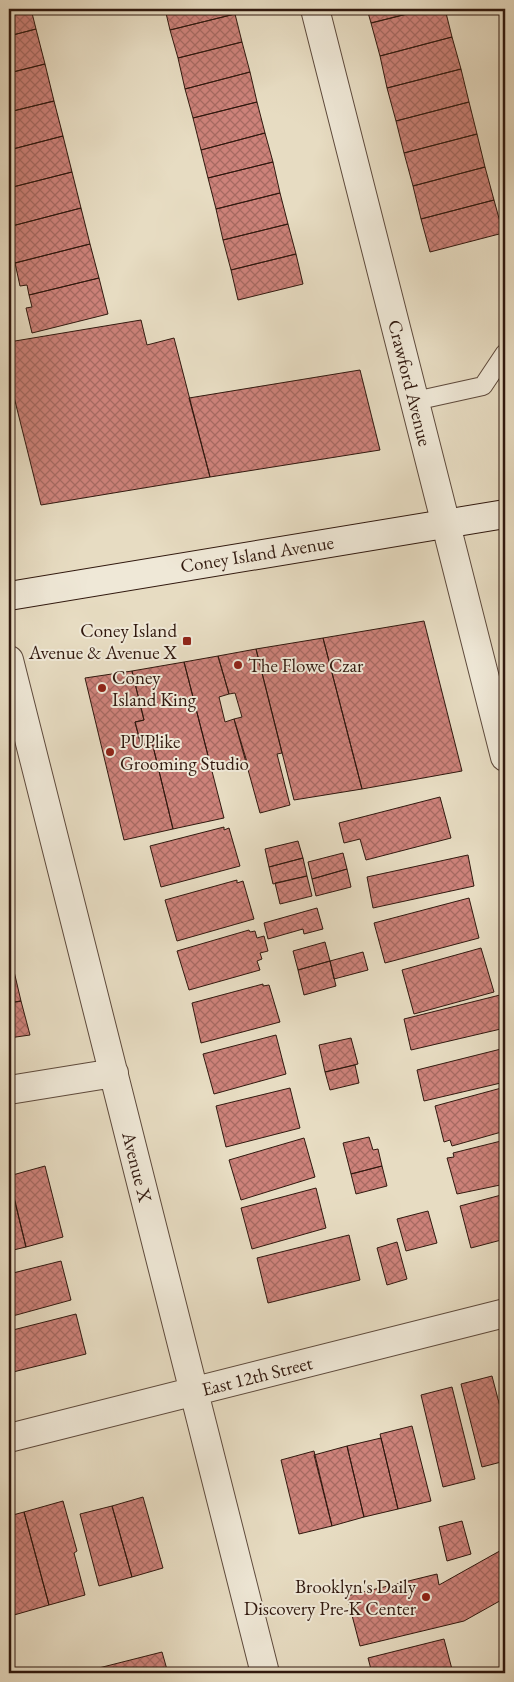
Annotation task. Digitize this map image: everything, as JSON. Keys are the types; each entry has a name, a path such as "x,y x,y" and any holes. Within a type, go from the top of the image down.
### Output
{"street":[{"name":"Crawford Avenue","path":"315,9 505,757"},
{"name":"Coney Island Avenue","path":"9,596 505,514"},
{"name":"Avenue X","path":"9,660 265,1673"},
{"path":"9,1090 114,1073"},
{"name":"East 12th Street","path":"9,1438 505,1313"}],"lane":[{"path":"415,402 483,386 505,354"}],"building":[{"path":"9,9 31,9 36,29 9,36"},
{"path":"165,9 234,9 235,14 170,30"},
{"path":"367,9 427,9 371,23"},
{"path":"427,9 445,9 452,37 380,56 371,23"},
{"path":"235,14 242,42 178,58 170,30"},
{"path":"36,29 45,64 9,73 9,36"},
{"path":"452,37 461,69 387,88 380,56"},
{"path":"242,42 250,72 185,89 178,58"},
{"path":"45,64 54,101 9,112 9,73"},
{"path":"461,69 469,102 396,121 387,88"},
{"path":"250,72 257,102 193,118 185,89"},
{"path":"54,101 63,136 9,150 9,112"},
{"path":"257,102 265,133 201,150 193,118"},
{"path":"469,102 477,134 404,153 396,121"},
{"path":"265,133 273,162 208,178 201,150"},
{"path":"477,134 485,167 413,186 404,153"},
{"path":"63,136 72,172 9,188 9,150"},
{"path":"273,162 280,193 216,209 208,178"},
{"path":"485,167 494,200 421,219 413,186"},
{"path":"72,172 81,208 12,226 9,213 9,188"},
{"path":"280,193 288,224 223,240 216,209"},
{"path":"494,200 503,233 430,252 421,219"},
{"path":"81,208 90,244 15,263 9,240 9,237 14,235 12,226"},
{"path":"288,224 296,254 231,270 223,240"},
{"path":"90,244 99,278 29,295 27,285 20,286 15,263"},
{"path":"296,254 303,284 238,300 231,270"},
{"path":"99,278 108,314 32,333 26,308 32,307 29,295"},
{"path":"141,320 147,345 174,338 210,477 41,505 9,377 9,342"},
{"path":"360,370 380,450 210,477 189,398"},
{"path":"424,621 462,771 362,789 323,638"},
{"path":"323,638 362,789 294,800 256,649"},
{"path":"256,649 282,753 277,754 290,805 260,813 234,719 242,717 235,693 229,694 218,656"},
{"path":"218,656 229,694 219,697 225,722 234,719 247,762 211,767 184,662"},
{"path":"184,662 224,818 173,829 152,742 141,745 135,722 144,720 132,671"},
{"path":"132,671 144,720 135,722 141,745 152,742 173,829 124,840 85,678"},
{"path":"440,797 451,838 366,860 360,839 344,843 339,823"},
{"path":"224,827 224,830 229,828 240,866 161,887 150,846"},
{"path":"298,841 303,858 269,867 265,849"},
{"path":"343,853 347,869 312,879 308,862"},
{"path":"468,855 474,886 373,908 367,877"},
{"path":"303,858 307,876 273,884 269,867"},
{"path":"347,869 351,887 316,896 312,879"},
{"path":"307,876 312,896 280,904 275,883"},
{"path":"237,880 237,883 243,881 254,919 177,941 165,900"},
{"path":"469,898 479,938 385,963 374,923"},
{"path":"317,908 323,929 304,934 303,929 268,939 264,923"},
{"path":"249,930 250,932 255,931 257,938 264,936 268,951 260,953 262,959 257,961 260,970 189,990 177,951"},
{"path":"325,942 330,961 298,970 293,951"},
{"path":"481,948 494,992 414,1014 402,970"},
{"path":"363,952 368,970 334,979 330,961"},
{"path":"330,961 336,986 304,995 298,970"},
{"path":"13,967 21,1001 9,1003 9,968"},
{"path":"263,984 263,986 269,985 280,1022 201,1043 192,1003"},
{"path":"500,995 505,1015 505,1028 411,1050 404,1019"},
{"path":"21,1001 30,1035 9,1038 9,1003"},
{"path":"276,1035 286,1074 214,1094 203,1054"},
{"path":"351,1038 358,1064 325,1072 319,1045"},
{"path":"505,1048 505,1082 424,1101 417,1070"},
{"path":"355,1065 359,1083 330,1090 325,1072"},
{"path":"505,1087 505,1131 452,1146 450,1140 444,1142 435,1106"},
{"path":"290,1088 300,1128 226,1147 216,1106"},
{"path":"369,1137 373,1150 378,1149 382,1166 351,1174 343,1143"},
{"path":"304,1138 315,1177 241,1200 229,1160"},
{"path":"505,1140 505,1184 457,1194 447,1158 454,1157 453,1153"},
{"path":"45,1166 63,1237 26,1247 9,1176"},
{"path":"382,1166 387,1186 356,1194 351,1174"},
{"path":"9,1178 26,1247 9,1251"},
{"path":"316,1188 326,1228 252,1249 241,1208"},
{"path":"505,1194 505,1239 471,1248 460,1206"},
{"path":"428,1211 437,1243 406,1251 397,1219"},
{"path":"349,1235 360,1280 268,1303 257,1258"},
{"path":"397,1242 407,1279 387,1285 377,1248"},
{"path":"61,1261 71,1300 9,1317 9,1274"},
{"path":"76,1314 86,1354 9,1373 9,1331"},
{"path":"492,1376 505,1426 505,1461 482,1467 461,1384"},
{"path":"452,1387 475,1479 443,1487 421,1395"},
{"path":"412,1426 431,1501 398,1509 380,1434"},
{"path":"381,1438 398,1509 364,1517 347,1446"},
{"path":"347,1446 364,1517 332,1526 314,1455"},
{"path":"314,1451 332,1526 299,1534 281,1460"},
{"path":"143,1497 163,1568 132,1577 112,1506"},
{"path":"63,1501 77,1551 74,1553 85,1595 49,1605 24,1512"},
{"path":"112,1506 132,1577 99,1586 80,1514"},
{"path":"24,1512 49,1605 14,1615 9,1596 9,1516"},
{"path":"462,1521 471,1554 447,1561 439,1527"},
{"name":"Brooklyn's Daily Discovery Pre-K Center","path":"505,1548 505,1598 464,1621 360,1646 347,1596 437,1574 439,1585"},
{"path":"444,1639 453,1673 372,1673 368,1658"},
{"path":"162,1652 168,1673 79,1673"}],"place":[{"name":"Coney Island Avenue & Avenue X","path":"187,641"},
{"name":"The Flowe Czar","path":"238,665"},
{"name":"Coney Island King","path":"102,688"},
{"name":"PUPlike Grooming Studio","path":"110,752"},
{"name":"Brooklyn's Daily Discovery Pre-K Center","path":"426,1597"}]}
